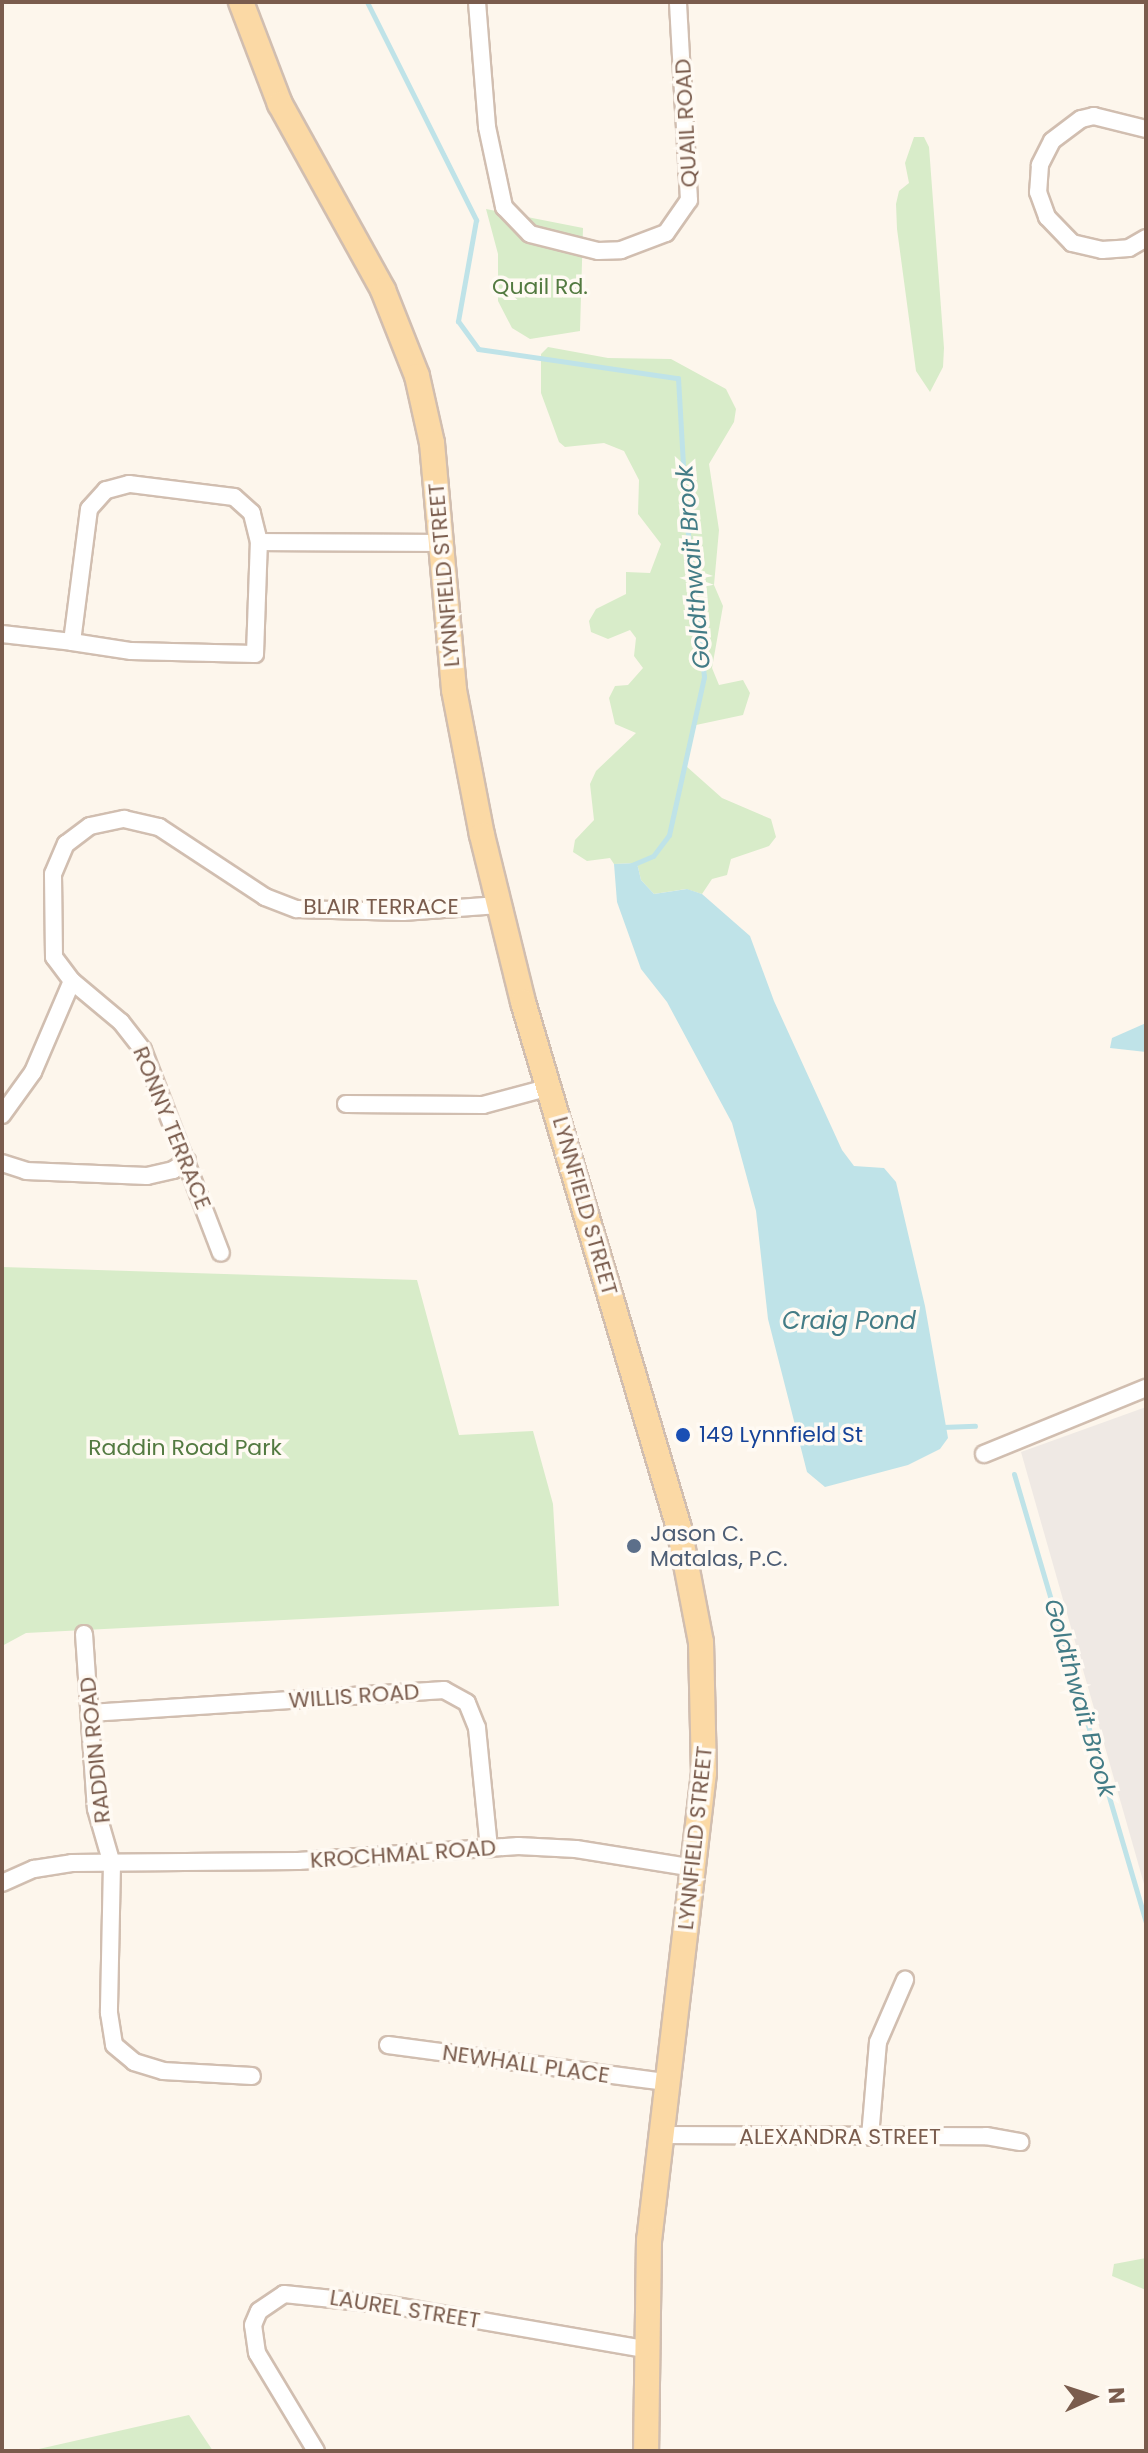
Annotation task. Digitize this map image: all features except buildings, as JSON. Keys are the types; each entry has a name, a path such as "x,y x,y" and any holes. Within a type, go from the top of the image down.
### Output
{"main road":[{"name":"LYNNFIELD STREET","path":"241,2 297,139 383,290 407,344 432,443 454,690 499,905 679,1528 692,1591 706,1705 694,1868 659,2135 644,2349 646,2451"}],"street":[{"name":"QUAIL ROAD","path":"477,2 487,127 504,207 530,234 549,243 598,251 621,250 666,233 689,200 678,2"},
{"path":"1146,129 1094,116 1081,119 1052,141 1040,165 1038,192 1047,217 1072,243 1102,250 1129,248 1146,238"},
{"path":"2,634 131,651 255,654 259,542 252,513 234,497 129,484 106,490 89,509 72,642"},
{"path":"259,542 440,543"},
{"name":"BLAIR TERRACE","path":"72,981 54,957 51,937 57,858 77,833 108,821 159,827 257,892 297,909 403,912 499,905"},
{"path":"2,1115 33,1072 72,981"},
{"name":"RONNY TERRACE","path":"72,981 134,1036 187,1161 221,1253"},
{"path":"346,1104 483,1105 550,1087"},
{"path":"2,1163 26,1171 147,1176 187,1161"},
{"path":"984,1454 1146,1388"},
{"name":"RADDIN ROAD","path":"84,1634 96,1809 112,1864 109,2013 114,2045 134,2062 163,2071 252,2076"},
{"name":"WILLIS ROAD","path":"90,1713 444,1690 467,1703 477,1728 489,1848"},
{"name":"KROCHMAL ROAD","path":"2,1883 34,1869 112,1864 298,1861 489,1848 576,1849 694,1868"},
{"path":"870,2137 878,2042 905,1980"},
{"name":"NEWHALL PLACE","path":"388,2045 665,2082"},
{"name":"ALEXANDRA STREET","path":"659,2135 986,2136 1020,2142"},
{"name":"LAUREL STREET","path":"316,2451 257,2353 253,2325 259,2311 284,2294 390,2305 644,2349"}],"shaded area":[{"path":"1146,1407 1146,1891 1021,1452"}],"green space":[{"path":"914,137 924,137 929,147 944,348 943,367 930,392 916,371 897,229 896,204 899,191 909,183 905,163"},
{"name":"Quail Rd.","path":"486,209 583,228 580,331 530,339 512,328 498,301 498,254"},
{"path":"548,347 608,358 671,359 726,389 736,409 734,422 709,464 719,530 714,585 723,606 712,668 719,685 743,680 750,693 743,715 696,725 686,766 722,798 771,819 776,837 769,846 731,859 727,875 712,879 702,894 686,889 654,894 641,880 637,863 614,864 610,858 587,861 573,852 575,840 594,820 590,784 596,771 636,733 615,724 609,698 615,686 628,685 643,668 634,656 636,638 630,630 608,639 591,632 589,621 596,609 626,594 626,572 650,573 661,544 638,514 639,480 624,451 604,443 565,447 559,442 541,393 541,354"},
{"name":"Raddin Road Park","path":"2,1267 417,1280 459,1435 533,1431 553,1504 559,1606 26,1633 2,1646"},
{"path":"1146,2258 1146,2290 1112,2276 1114,2264"},
{"path":"189,2415 213,2451 30,2451"}],"water":[{"name":"Craig Pond","path":"637,863 641,880 654,894 687,889 702,894 750,936 774,1001 842,1150 854,1166 884,1168 896,1182 925,1306 948,1438 940,1449 908,1465 825,1487 807,1472 768,1319 756,1211 732,1123 667,1002 641,969 617,902 614,864"},
{"path":"1146,1023 1146,1052 1110,1048 1112,1038"}],"waterway":[{"name":"Goldthwait Brook","path":"367,2 476,220 458,321 478,349 678,378 686,516 704,677 669,835 653,856 630,866"},
{"name":"Goldthwait Brook","path":"942,1427 975,1426"},
{"name":"Goldthwait Brook","path":"1014,1474 1146,1923"}],"place":[{"name":"149 Lynnfield St","path":"683,1435"},
{"name":"Jason C. Matalas, P.C.","path":"634,1546"}]}
